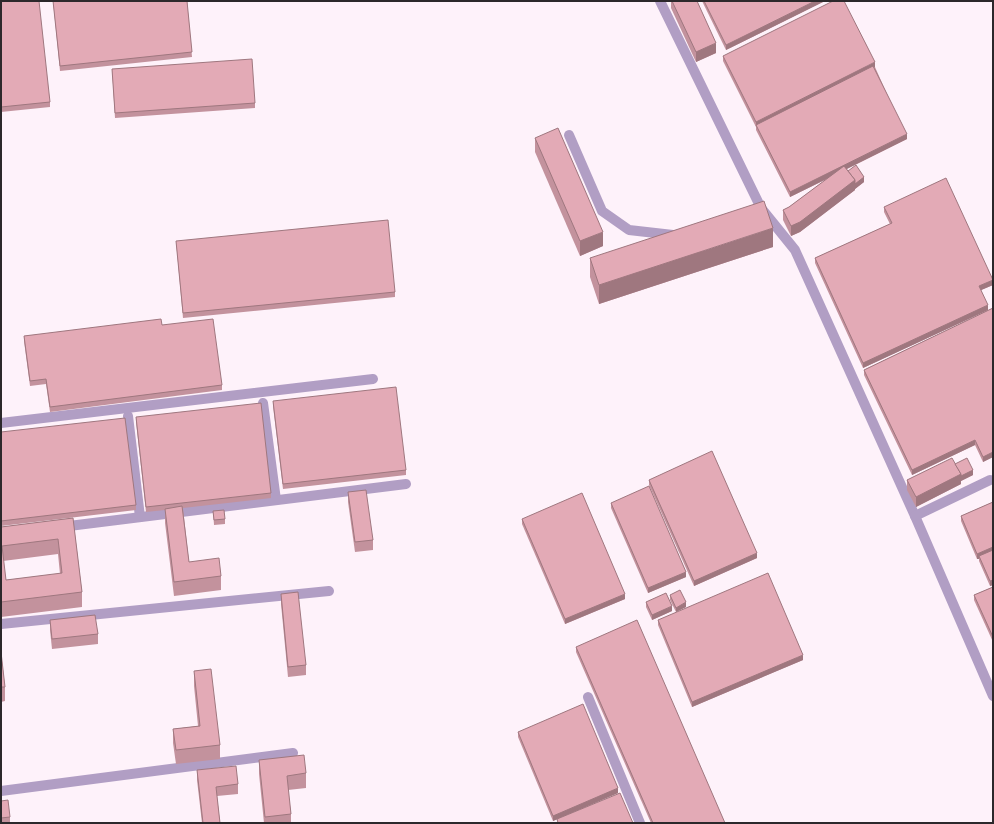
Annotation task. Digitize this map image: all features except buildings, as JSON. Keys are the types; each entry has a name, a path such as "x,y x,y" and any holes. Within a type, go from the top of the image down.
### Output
{"lane":[{"path":"660,1 757,209 795,250 915,516 993,696"},
{"path":"569,135 602,211 629,230 673,236 687,231"},
{"path":"1,423 373,379"},
{"path":"263,403 276,500"},
{"path":"128,416 140,517"},
{"path":"915,516 990,480"},
{"path":"54,527 406,484"},
{"path":"1,624 330,591"},
{"path":"588,698 640,823"},
{"path":"1,791 293,753"}]}
